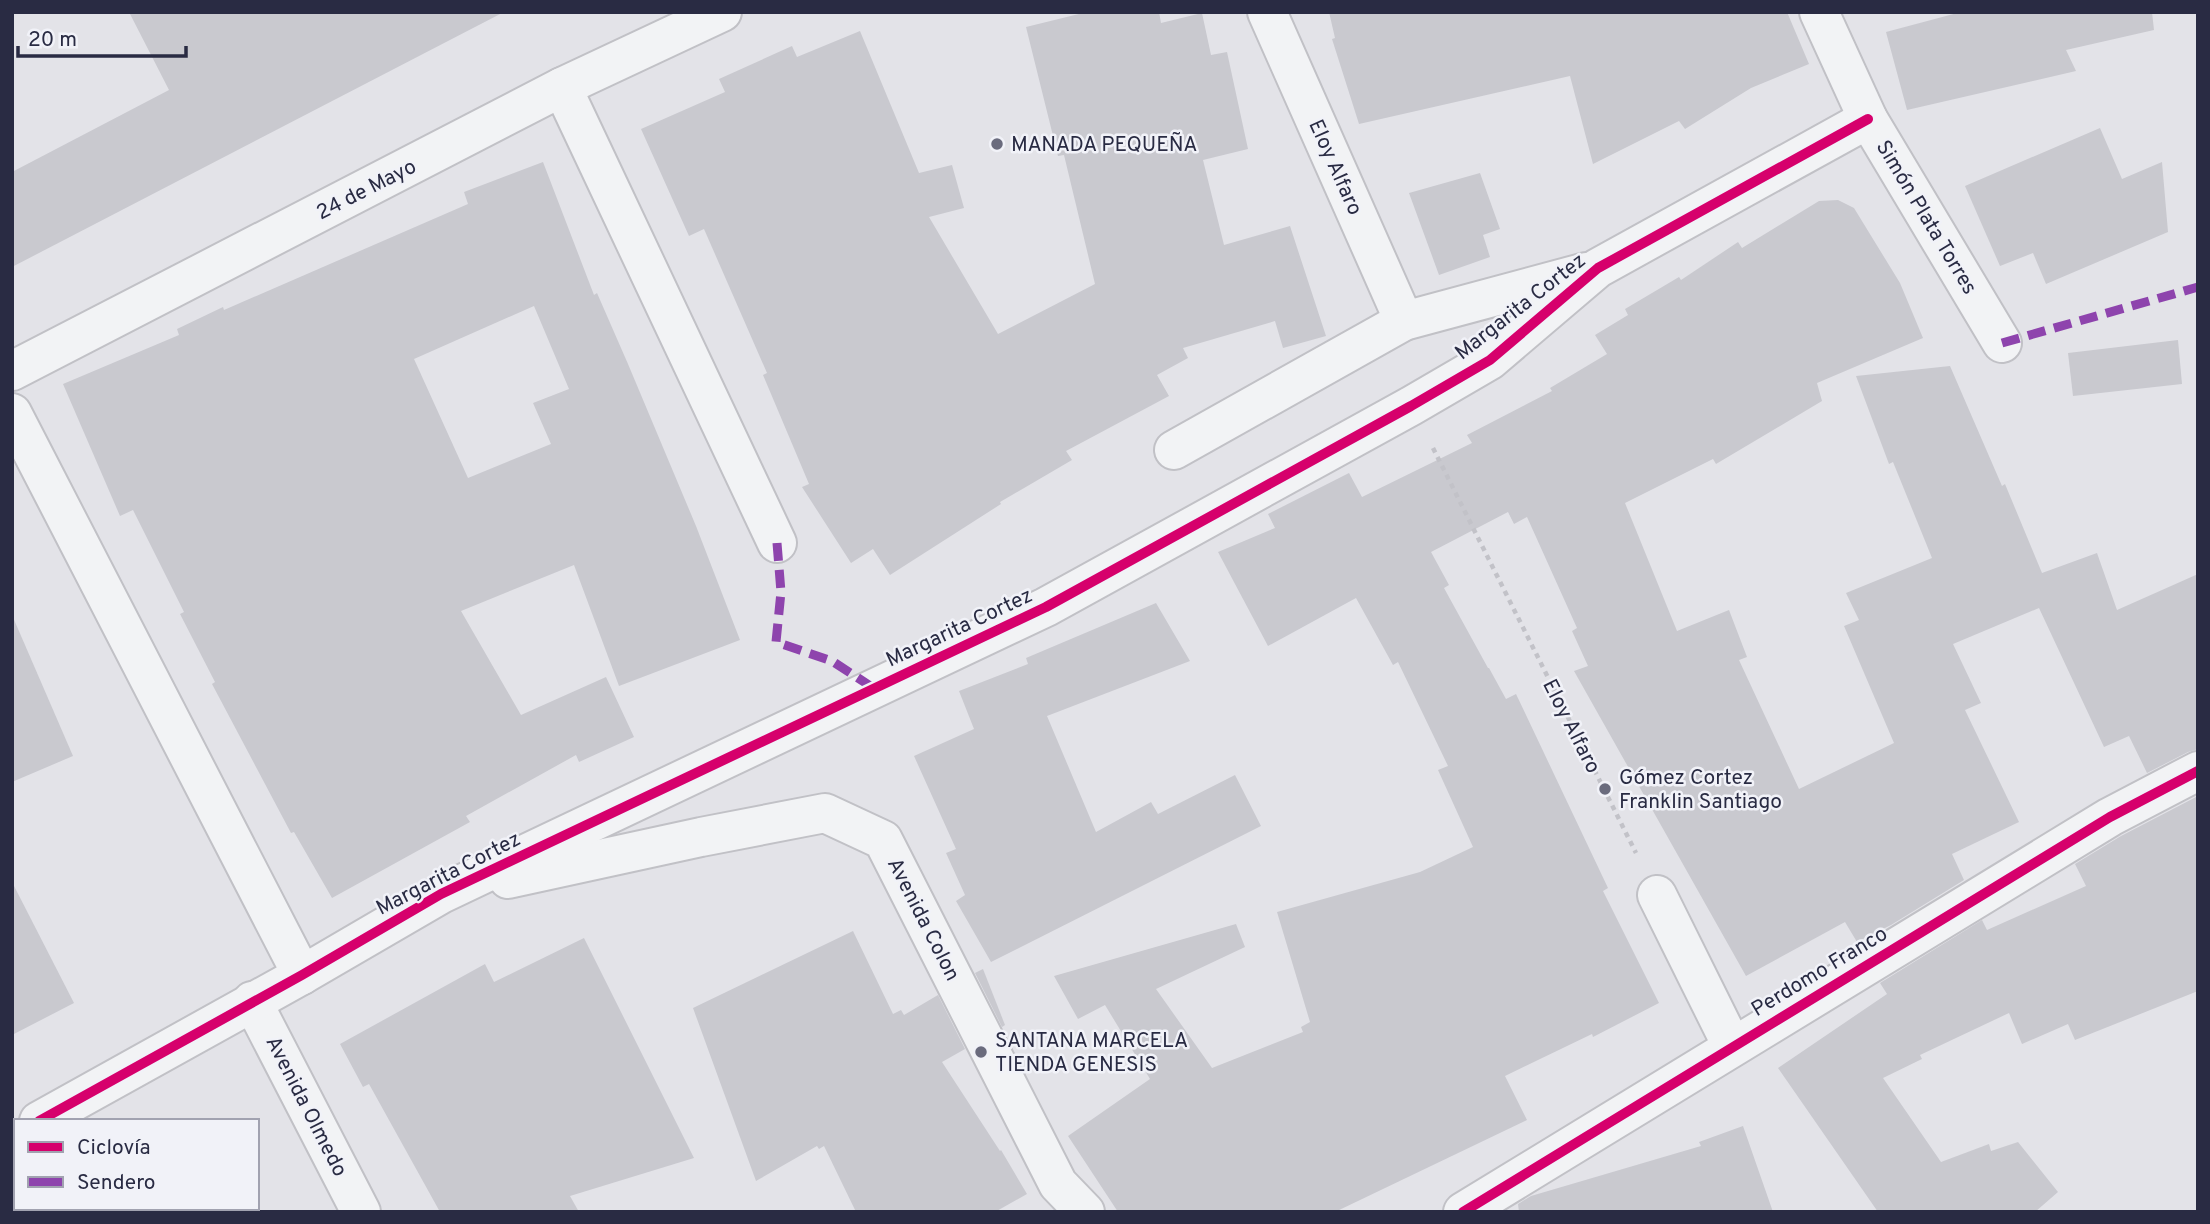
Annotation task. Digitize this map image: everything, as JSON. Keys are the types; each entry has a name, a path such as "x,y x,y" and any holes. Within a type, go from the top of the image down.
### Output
{"street":[{"name":"Eloy Alfaro","path":"1267,12 1404,321"},
{"name":"Simón Plata Torres","path":"1819,12 1868,119 2002,343"},
{"name":"24 de Mayo","path":"12,371 696,17"},
{"path":"562,87 777,543"},
{"name":"Margarita Cortez","path":"43,1119 302,975 441,894 1046,607 1490,360 1598,268 1868,119"},
{"path":"1174,450 1404,321 1598,268"},
{"path":"12,413 302,975"},
{"name":"Perdomo Franco","path":"1463,1212 2110,817 2198,771"},
{"name":"Avenida Colon","path":"441,894 701,836 825,813 883,839 1058,1184 1085,1212"},
{"path":"1657,895 1732,1046"},
{"name":"Avenida Olmedo","path":"252,1001 361,1212"}],"building":[{"path":"129,12 504,12 12,267 12,172 169,90"},
{"path":"1087,12 1159,12 1161,23 1202,13 1211,55 1227,52 1248,149 1203,160 1224,245 1290,226 1326,336 1283,348 1275,321 1183,348 1188,358 1157,375 1169,396 1066,451 1072,460 1000,502 1001,504 890,575 873,549 851,563 802,487 809,484 763,375 767,373 704,229 689,236 641,129 725,92 719,79 792,46 797,57 860,31 919,173 952,165 964,208 929,217 998,334 1095,284 1064,155 1058,156 1026,27"},
{"path":"1329,12 1787,12 1809,64 1751,88 1685,129 1679,121 1593,164 1570,76 1359,124 1332,39 1335,38"},
{"path":"1961,12 2152,12 2154,30 2066,50 2076,71 1907,110 1886,32"},
{"path":"2100,128 2122,179 2162,162 2168,232 2046,284 2033,253 2000,266 1965,186"},
{"path":"543,162 594,295 597,293 628,364 740,640 619,686 574,565 461,611 521,715 606,677 634,737 579,762 576,755 466,816 470,822 332,898 294,832 291,833 212,684 215,682 180,614 184,612 133,510 120,516 63,384 179,335 177,329 223,307 224,310 468,204 464,192","holes":["534,306 569,389 533,403 551,444 468,478 414,359"]},
{"path":"1480,173 1500,229 1483,235 1490,257 1439,275 1409,193"},
{"path":"1838,200 1854,208 1900,283 1923,338 1817,383 1822,401 1716,464 1713,459 1625,503 1677,631 1729,610 1747,657 1739,660 1799,789 1894,743 1844,626 1859,620 1846,593 1932,558 1893,462 1889,464 1856,376 1950,366 2002,486 2005,484 2042,573 2097,553 2117,610 2198,574 2198,749 2147,773 2129,736 2104,747 2039,608 1953,644 1981,703 1965,710 2019,822 1952,854 1964,880 1891,925 1857,942 1845,922 1746,976 1574,671 1588,666 1572,631 1577,628 1527,517 1514,524 1508,512 1431,552 1449,585 1444,588 1506,699 1516,694 1608,888 1603,891 1659,1003 1593,1037 1592,1034 1505,1076 1527,1120 1335,1212 1118,1212 1068,1136 1150,1079 1105,1005 1078,1019 1054,976 1236,924 1245,947 1156,989 1212,1068 1303,1032 1301,1027 1310,1022 1277,912 1420,872 1473,847 1438,770 1448,766 1398,662 1393,665 1356,598 1268,646 1218,552 1275,528 1268,514 1349,473 1362,497 1472,443 1467,435 1552,391 1550,388 1607,354 1595,335 1628,315 1625,309 1679,277 1681,280 1738,242 1742,248 1819,201"},
{"path":"2178,340 2182,384 2073,396 2068,353"},
{"path":"1156,603 1190,661 1047,716 1096,832 1151,802 1158,814 1235,775 1261,826 991,962 956,901 965,895 946,853 956,849 914,756 974,729 959,691 1028,664 1026,658"},
{"path":"12,615 73,756 12,782"},
{"path":"2198,796 2198,991 2075,1040 2068,1024 2022,1044 2009,1013 1920,1055 1922,1059 1883,1078 1941,1162 1989,1144 1991,1151 2018,1142 2058,1192 2035,1212 1878,1212 1778,1068 1887,994 1880,983 1982,920 1987,930 2086,886 2075,864 2121,836"},
{"path":"12,882 74,1003 12,1035"},
{"path":"853,931 893,1014 901,1010 904,1015 938,995 965,1049 942,1062 1027,1194 995,1212 856,1212 824,1146 819,1149 817,1146 756,1181 693,1008"},
{"path":"584,938 694,1158 570,1196 579,1212 440,1212 369,1084 363,1087 340,1044 485,964 494,982"},
{"path":"983,969 1005,1025 1002,1027 975,973"},
{"path":"1743,1126 1773,1212 1519,1212 1518,1204 1531,1196 1701,1146 1699,1142"}],"marked path":[{"path":"2002,343 2198,287"},
{"path":"777,543 781,592 776,642 832,661 875,689"}],"cycle path":[{"path":"43,1119 302,975 441,894 1046,607 1490,360 1598,268 1868,119"},
{"path":"1463,1212 2110,817 2198,771"}],"place":[{"name":"MANADA PEQUEÑA","path":"997,144"},
{"name":"Gómez Cortez Franklin Santiago","path":"1605,789"},
{"name":"SANTANA MARCELA TIENDA GENESIS","path":"981,1052"}]}
